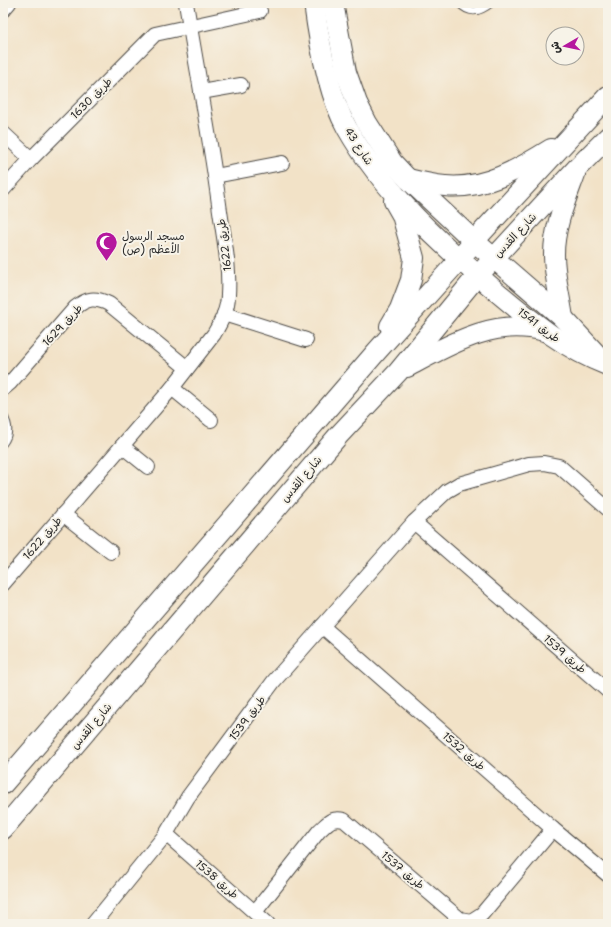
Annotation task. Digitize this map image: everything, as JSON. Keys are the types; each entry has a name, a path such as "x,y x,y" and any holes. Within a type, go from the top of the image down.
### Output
{"main road":[{"name":"شارع 43","path":"314,3 322,50 334,97 346,127 381,178 439,241 459,260"},
{"name":"شارع 43","path":"333,3 346,72 357,102 367,123 392,162 474,241"},
{"path":"3,784 377,351 459,260 474,241 608,96"},
{"name":"شارع القدس","path":"3,829 338,436 398,372 494,257 608,137"},
{"path":"408,179 446,186 463,186 480,183 497,178 513,170 568,139"},
{"path":"564,318 557,284 554,254 557,230 577,168"},
{"path":"377,351 400,309 411,280 414,258 402,215 381,178"},
{"name":"طريق 1541","path":"474,241 564,318 607,366"},
{"name":"طريق 1541","path":"459,260 544,331 576,352 607,366"},
{"path":"398,372 456,341 474,334 511,327 530,327 544,331"}],"street":[{"path":"3,10 9,3"},
{"name":"طريق 1622","path":"4,581 172,388 214,334 220,325 224,314 228,296 227,260 215,176 186,3"},
{"path":"190,26 260,11"},
{"name":"طريق 1630","path":"3,190 31,159 152,37 156,34 190,26"},
{"path":"201,92 241,85"},
{"path":"3,133 31,159"},
{"path":"215,176 282,163"},
{"name":"طريق 1629","path":"3,389 10,383 75,308 82,302 91,300 100,300 109,304 187,368"},
{"path":"224,314 306,340"},
{"path":"172,388 211,420"},
{"path":"122,446 148,467"},
{"name":"طريق 1539","path":"93,924 166,834 188,797 274,681 414,522 447,491 459,484 529,464 544,462 558,466 608,509"},
{"name":"طريق 1622","path":"63,514 111,552"},
{"name":"طريق 1539","path":"414,522 608,691"},
{"name":"طريق 1532","path":"322,626 553,829 608,875"},
{"name":"طريق 1537","path":"255,912 319,831 329,822 337,818 344,820 460,919 471,920 482,914 553,829"},
{"name":"طريق 1538","path":"166,834 268,924"}],"lane":[{"path":"459,3 468,10 475,12 482,10 491,3"},
{"path":"3,415 8,426 8,433 3,443"}],"place":[{"name":"مسجد الرسول الأعظم (ص)","path":"107,262"}]}
